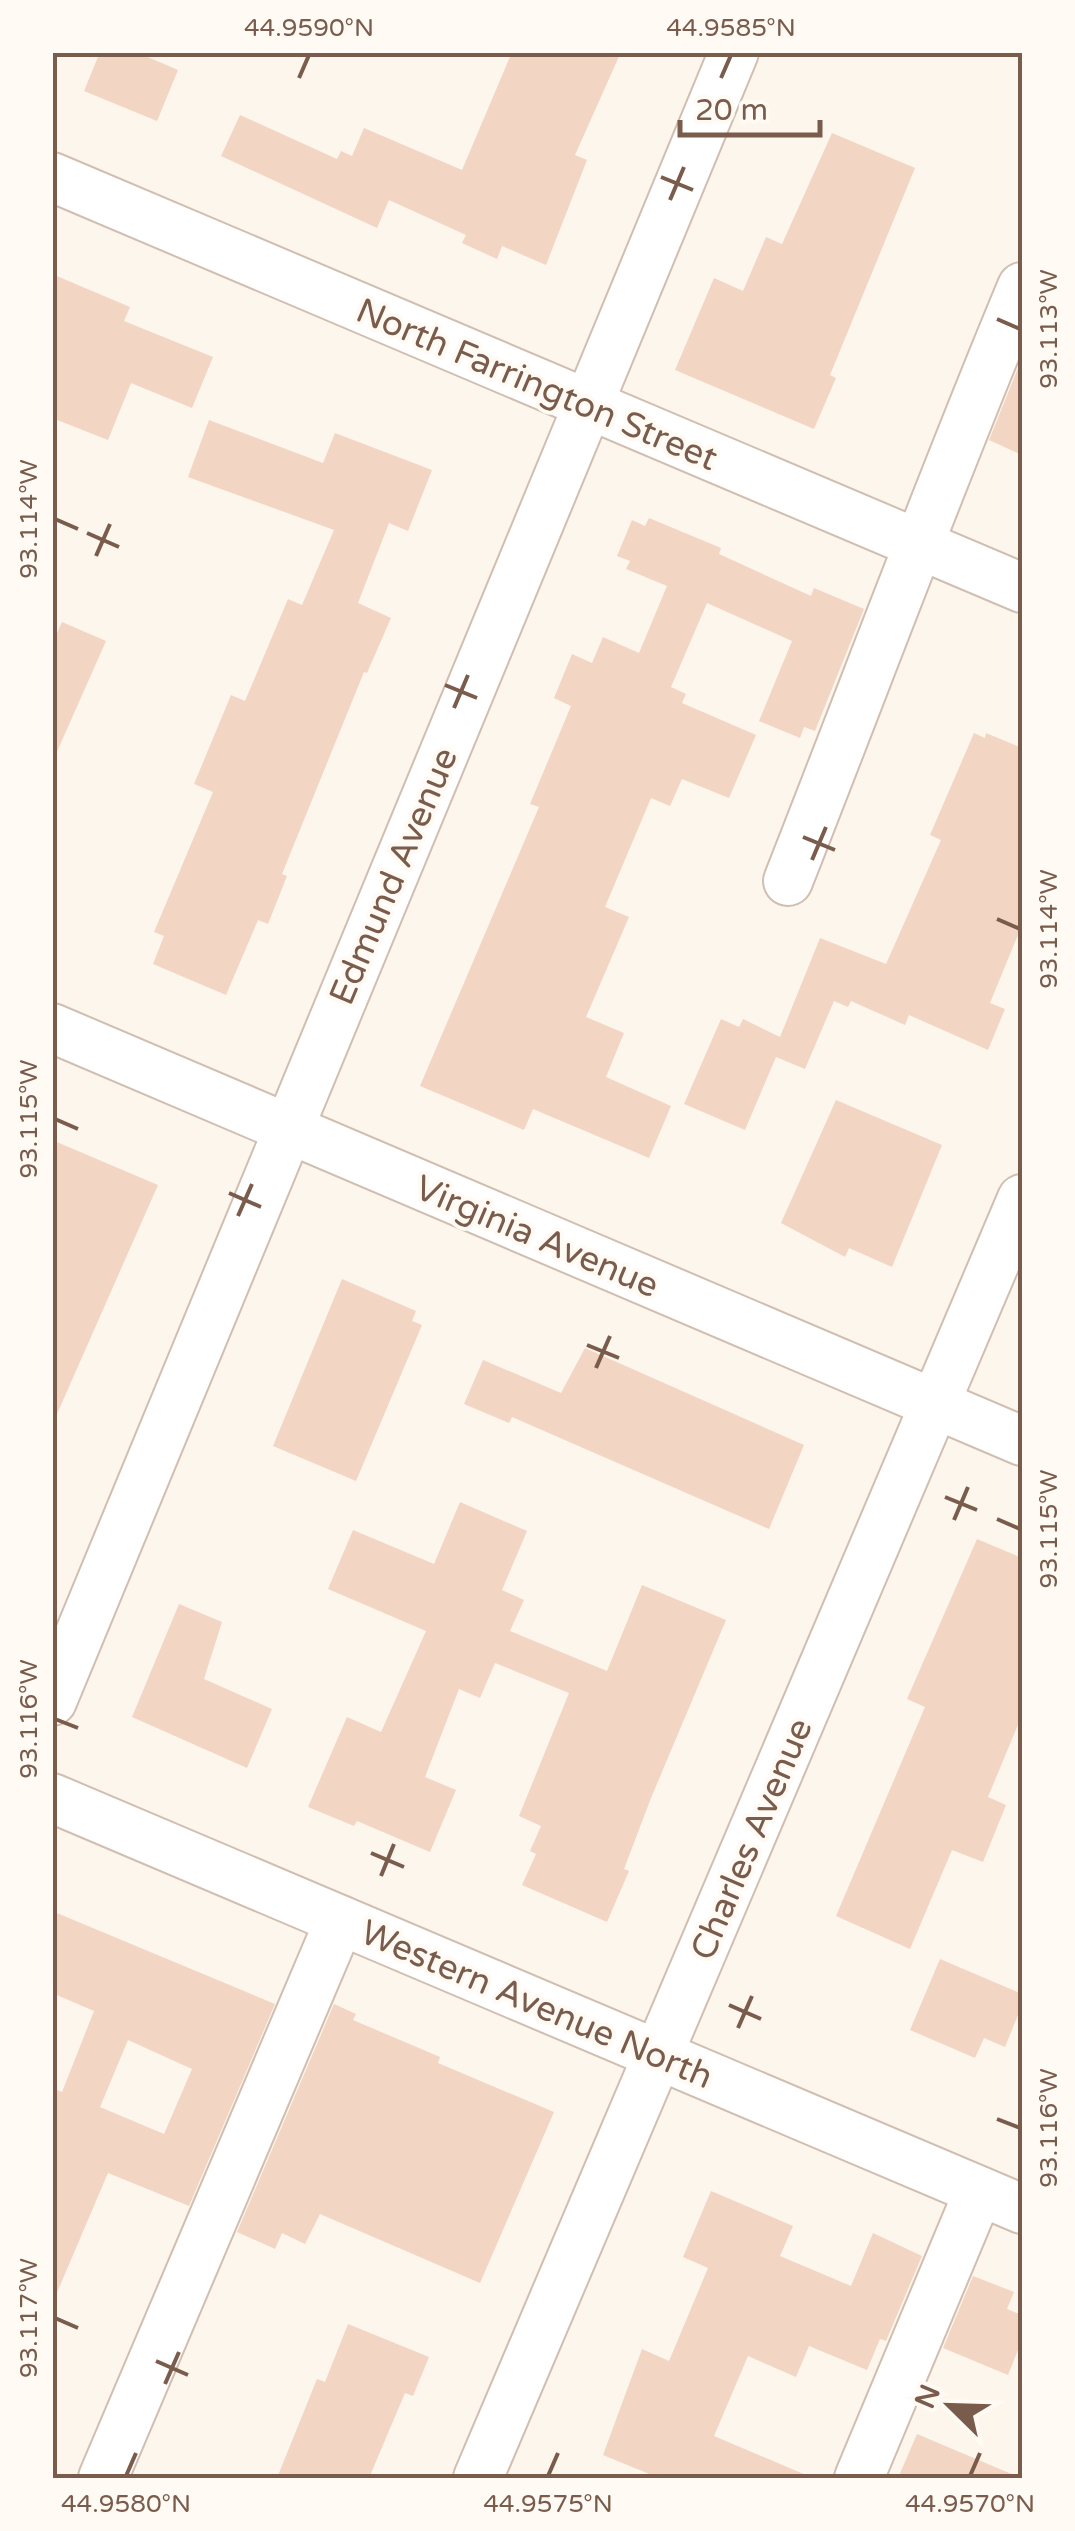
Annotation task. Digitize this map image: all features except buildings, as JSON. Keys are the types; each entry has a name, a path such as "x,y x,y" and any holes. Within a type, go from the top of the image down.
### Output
{"street":[{"name":"Edmund Avenue","path":"52,1701 734,52"},
{"name":"North Farrington Street","path":"52,177 1022,588"},
{"path":"788,881 1022,287"},
{"name":"Virginia Avenue","path":"52,1028 1022,1441"},
{"name":"Charles Avenue","path":"478,2478 1022,1200"},
{"name":"Western Avenue North","path":"52,1798 1022,2209"},
{"path":"103,2478 340,1920"},
{"path":"860,2478 979,2191"}]}
